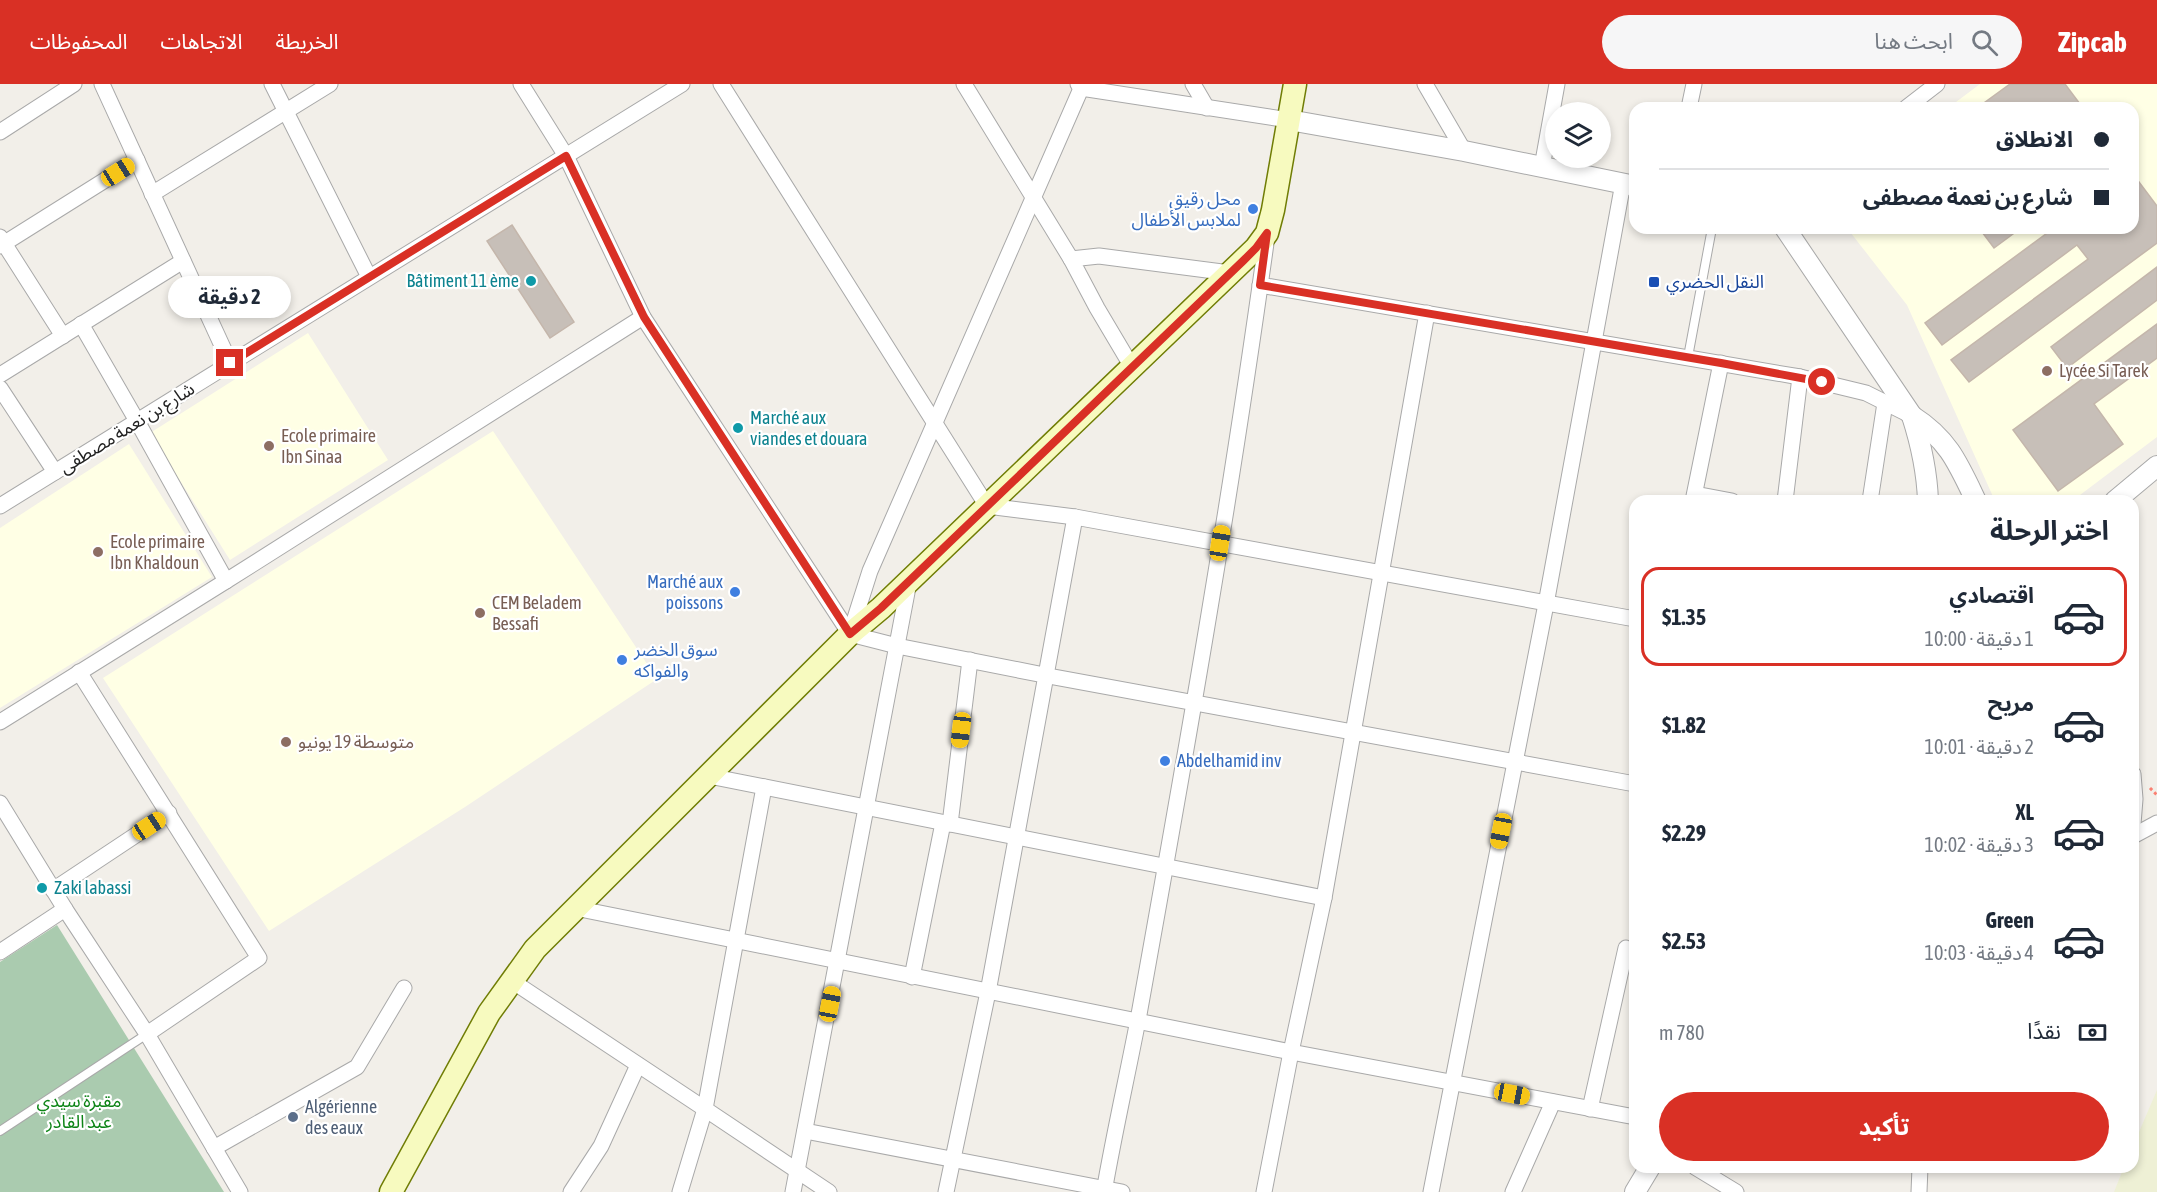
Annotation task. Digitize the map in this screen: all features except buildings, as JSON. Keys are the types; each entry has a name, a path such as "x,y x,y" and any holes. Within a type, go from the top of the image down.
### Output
{"main road":[{"path":"391,1192 489,1013 535,949 850,634 1256,248 1267,233 1273,210 1295,84"}],"street":[{"path":"0,132 74,84"},
{"path":"102,84 230,363"},
{"path":"272,84 369,278"},
{"path":"152,194 330,84"},
{"path":"521,84 566,156 644,317 850,634 897,646 1045,675 1629,783"},
{"name":"شارع بن نعمة مصطفى","path":"0,506 682,84"},
{"path":"721,84 987,506 1075,517 1629,618"},
{"path":"964,84 1071,259 1132,367"},
{"path":"1193,84 1207,108"},
{"path":"1425,84 1464,150"},
{"path":"1542,167 1557,84"},
{"path":"1690,102 1694,84"},
{"path":"1914,102 1937,84"},
{"path":"850,634 870,571 1081,85 1464,150 1629,185 1594,341 1546,604 1431,1192"},
{"path":"63,336 1,242 137,160"},
{"path":"1104,1190 1137,1022 1193,703 1267,233"},
{"path":"1789,234 1911,416 1921,445 1928,495"},
{"path":"1071,259 1099,256 1230,273"},
{"path":"0,375 183,261"},
{"path":"1260,285 1688,357 1800,377 1866,393 1928,427 1954,455 1973,495"},
{"path":"1264,1192 1324,898 1427,313"},
{"path":"0,722 644,317"},
{"path":"81,324 226,581"},
{"path":"1694,495 1721,363"},
{"path":"1786,495 1800,377"},
{"path":"0,388 55,472"},
{"path":"1871,495 1885,403"},
{"path":"2122,495 2157,466"},
{"path":"946,1192 988,992 1075,517"},
{"path":"793,1192 909,580"},
{"path":"912,977 946,823 970,660"},
{"path":"79,672 259,958 147,1034"},
{"path":"710,776 1324,898"},
{"path":"680,1192 705,1109 764,787"},
{"path":"0,803 64,909 147,1034 240,1192"},
{"path":"53,890 169,813"},
{"path":"2139,833 2157,823"},
{"path":"575,908 1137,1022 1629,1117"},
{"path":"0,952 64,909"},
{"path":"1590,1109 1626,948"},
{"path":"512,981 829,1192"},
{"path":"214,1148 357,1067 404,988"},
{"path":"571,1192 601,1146 638,1065"},
{"path":"1514,1192 1553,1102"},
{"path":"805,1131 1122,1192"},
{"path":"1635,1192 1646,1173"},
{"path":"1701,1173 1714,1186 1736,1192"},
{"path":"1919,1192 1920,1173"}],"lane":[{"path":"1688,357 1711,234"},
{"path":"0,1131 147,1034"}],"shaded area":[{"name":"Lycée Si Tarek","path":"1980,84 2157,84 2157,437 2080,495 1992,495 1907,305 1852,234 2139,234 2139,102 1956,102"},
{"name":"Ecole primaire Ibn Sinaa","path":"308,333 388,460 230,560 150,433"},
{"path":"493,431 657,679 465,807 269,931 103,678"},
{"name":"Ecole primaire Ibn Khaldoun","path":"129,444 212,577 0,708 0,528"},
{"path":"2157,1090 2157,1192 2114,1192 2122,1173 2139,1173 2139,1132"}],"green space":[{"name":"مقبرة سيدي عبد القادر","path":"57,925 224,1192 0,1192 0,962"}],"place":[{"name":"محل رقيق لملابس الأطفال","path":"1253,209"},
{"name":"Bâtiment 11 ème","path":"531,281"},
{"name":"النقل الحضري","path":"1654,282"},
{"name":"Lycée Si Tarek","path":"2047,371"},
{"name":"Marché aux viandes et douara","path":"738,428"},
{"name":"Ecole primaire Ibn Sinaa","path":"269,446"},
{"name":"Ecole primaire Ibn Khaldoun","path":"98,552"},
{"name":"Marché aux poissons","path":"735,592"},
{"name":"CEM Beladem Bessafi","path":"480,613"},
{"name":"سوق الخضر والفواكه","path":"622,660"},
{"name":"متوسطة 19 يونيو","path":"286,742"},
{"name":"Abdelhamid inv","path":"1165,761"},
{"name":"Zaki labassi","path":"42,888"},
{"name":"Algérienne des eaux","path":"293,1117"}],"route":[{"path":"230,363 566,156 644,317 850,634 881,608 1243,261 1267,233 1260,285 1822,382"}]}
